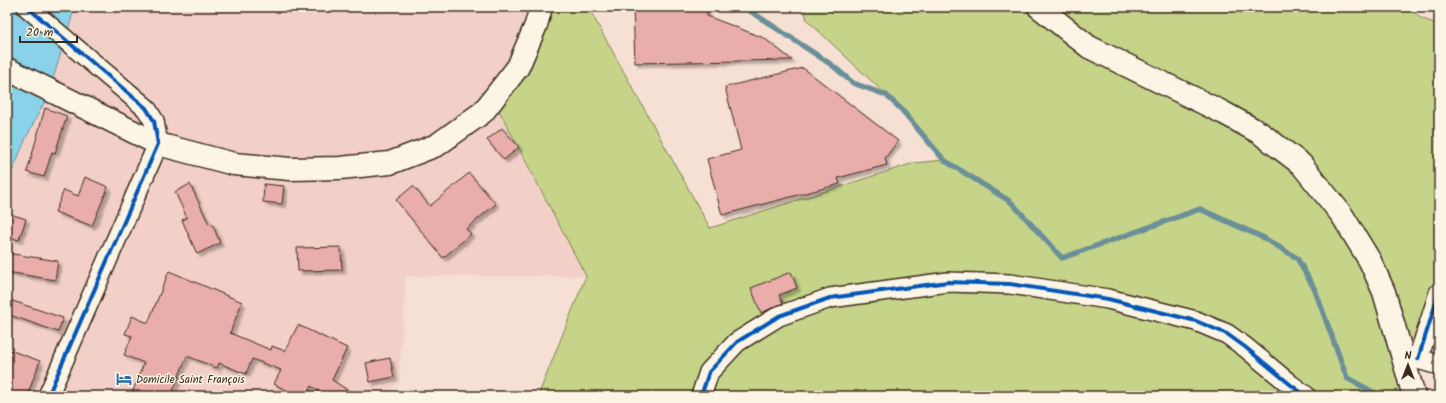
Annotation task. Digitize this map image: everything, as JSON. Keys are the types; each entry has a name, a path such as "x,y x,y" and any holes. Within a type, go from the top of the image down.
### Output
{"main road":[{"path":"7,69 72,99 158,144 234,164 290,169 340,168 390,163 437,145 483,112 518,67 536,25 540,7"},
{"path":"1039,7 1089,47 1224,113 1260,133 1301,164 1342,215 1370,261 1384,292 1410,360 1412,390"}],"street":[{"path":"28,7 146,108 154,120 158,144 48,396"},
{"path":"701,396 709,372 737,342 779,316 830,298 948,282 1010,284 1108,299 1196,321 1227,334 1306,396"},
{"path":"1439,293 1410,360 1439,365"}],"shaded area":[{"path":"75,7 541,7 493,99 586,276 406,276 399,381 386,396 7,396 7,184 26,138 48,95"}],"green space":[{"path":"541,7 588,7 710,228 914,163 944,160 901,109 807,20 804,7 1407,7 1421,18 1439,25 1439,293 1418,359 1414,396 538,396 586,276 493,99"}],"water":[{"path":"7,7 75,7 48,95 26,138 7,184"}],"building":[{"path":"633,7 707,7 707,16 764,38 792,60 635,63"},
{"path":"803,68 898,141 885,158 887,165 838,178 840,184 722,215 707,159 741,150 725,87"},
{"path":"45,108 67,116 55,153 52,152 44,177 27,172"},
{"path":"502,128 519,147 504,160 487,140"},
{"path":"469,173 496,204 466,229 471,234 443,258 396,200 413,186 430,206"},
{"path":"85,177 108,187 92,226 55,212 64,190 78,196"},
{"path":"190,184 209,224 212,223 220,243 197,254 182,220 187,218 175,192"},
{"path":"264,184 284,186 282,204 263,202"},
{"path":"7,213 26,219 19,240 7,236"},
{"path":"341,247 342,270 298,271 297,248"},
{"path":"7,253 58,261 55,280 7,272"},
{"path":"169,271 242,302 230,333 271,350 272,346 285,351 298,325 347,348 332,380 357,396 327,396 311,386 306,396 298,396 274,384 281,370 252,359 246,374 219,363 217,368 187,356 171,396 140,396 132,393 144,363 124,355 132,336 125,334 132,316 148,323"},
{"path":"791,272 797,288 779,295 783,303 761,313 751,288"},
{"path":"7,299 63,318 58,332 7,314"},
{"path":"7,349 40,361 27,396 7,396"},
{"path":"390,358 394,377 370,382 366,363"}],"waterway":[{"path":"744,7 832,65 853,83 886,95 901,109 944,160 1011,202 1062,258 1200,209 1264,238 1297,258 1315,290 1347,378 1380,396"}],"cycle path":[{"path":"27,7 146,108 154,121 158,144 48,396"},
{"path":"701,396 709,372 737,342 779,316 830,298 948,282 1010,284 1108,299 1196,321 1227,334 1306,396"},
{"path":"1418,359 1439,293"}],"place":[{"name":"Domicile Saint François","path":"124,379"}]}
